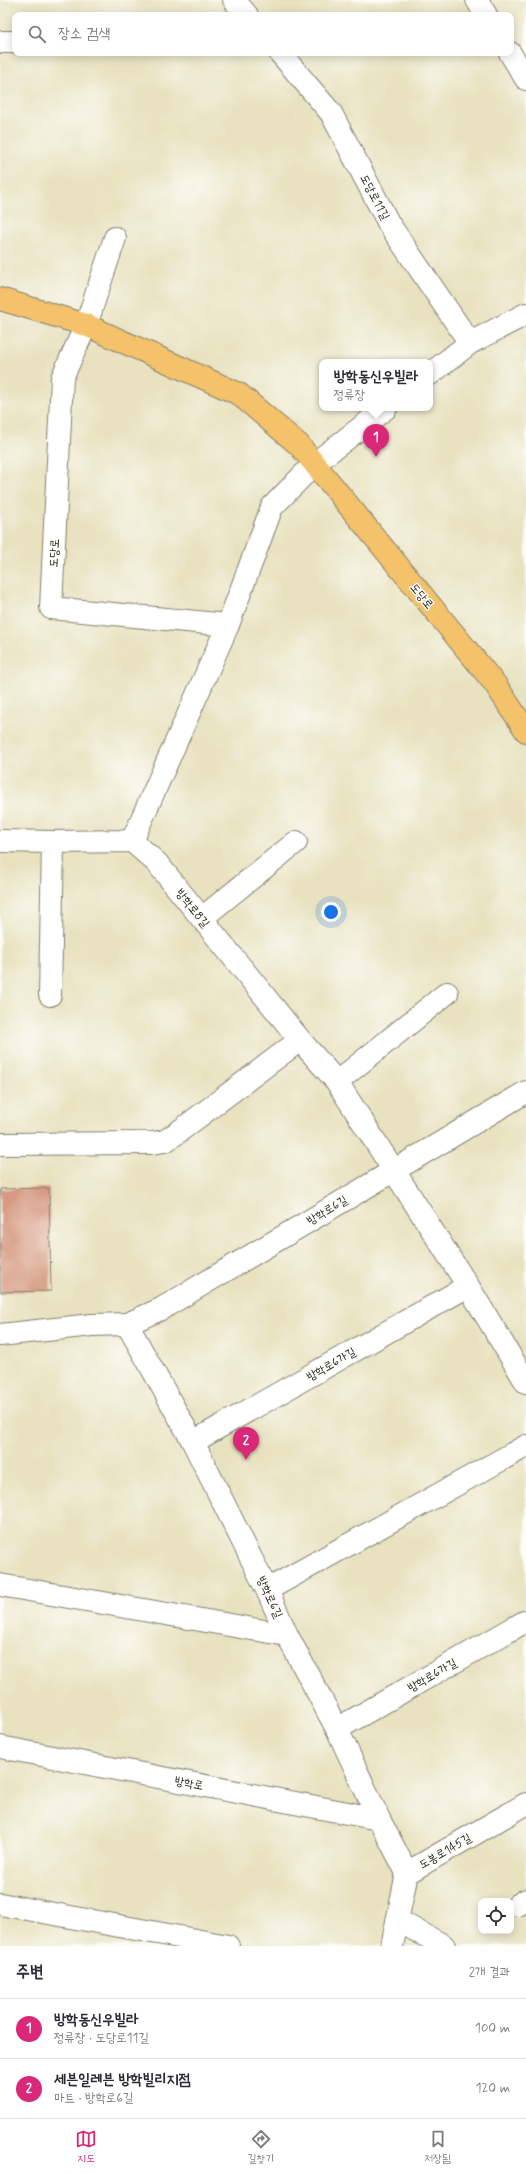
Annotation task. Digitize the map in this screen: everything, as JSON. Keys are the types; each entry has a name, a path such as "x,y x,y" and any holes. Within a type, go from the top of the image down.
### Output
{"main road":[{"name":"도당로","path":"0,299 86,325 239,394 299,445 495,684 526,731"}],"street":[{"path":"234,0 244,12"},
{"path":"477,0 484,12"},
{"path":"0,42 12,42"},
{"name":"도당로11길","path":"283,56 331,113 389,224 470,344"},
{"path":"512,56 526,79"},
{"name":"도당로","path":"115,238 86,325 62,378 51,608 228,625"},
{"path":"433,372 470,344 526,314"},
{"path":"0,841 132,841 228,625 272,507 314,464 382,411"},
{"name":"방학로8길","path":"132,841 157,863 300,1040 337,1082 395,1170"},
{"path":"50,995 53,842"},
{"path":"202,918 296,842"},
{"path":"337,1082 447,993"},
{"path":"0,1144 152,1143 165,1141 300,1040"},
{"name":"방학로6길","path":"0,1335 92,1325 127,1324 161,1309 526,1092"},
{"path":"395,1170 526,1382"},
{"name":"방학로6가길","path":"193,1442 468,1286"},
{"name":"방학로6길","path":"127,1324 193,1442 267,1590 287,1635 337,1729 379,1819 407,1873"},
{"path":"267,1590 526,1446"},
{"path":"0,1585 287,1635"},
{"name":"방학로6가길","path":"337,1729 526,1621"},
{"name":"방학로","path":"0,1747 379,1819"},
{"name":"도봉로145길","path":"392,1946 407,1873 526,1804"},
{"path":"0,1904 228,1946"},
{"path":"397,1920 444,1946"}],"building":[{"path":"49,1188 51,1291 0,1292 0,1189"}],"place":[{"name":"방학동신우빌라","path":"376,457"},
{"name":"세븐일레븐 방학빌리지점","path":"246,1460"}]}
